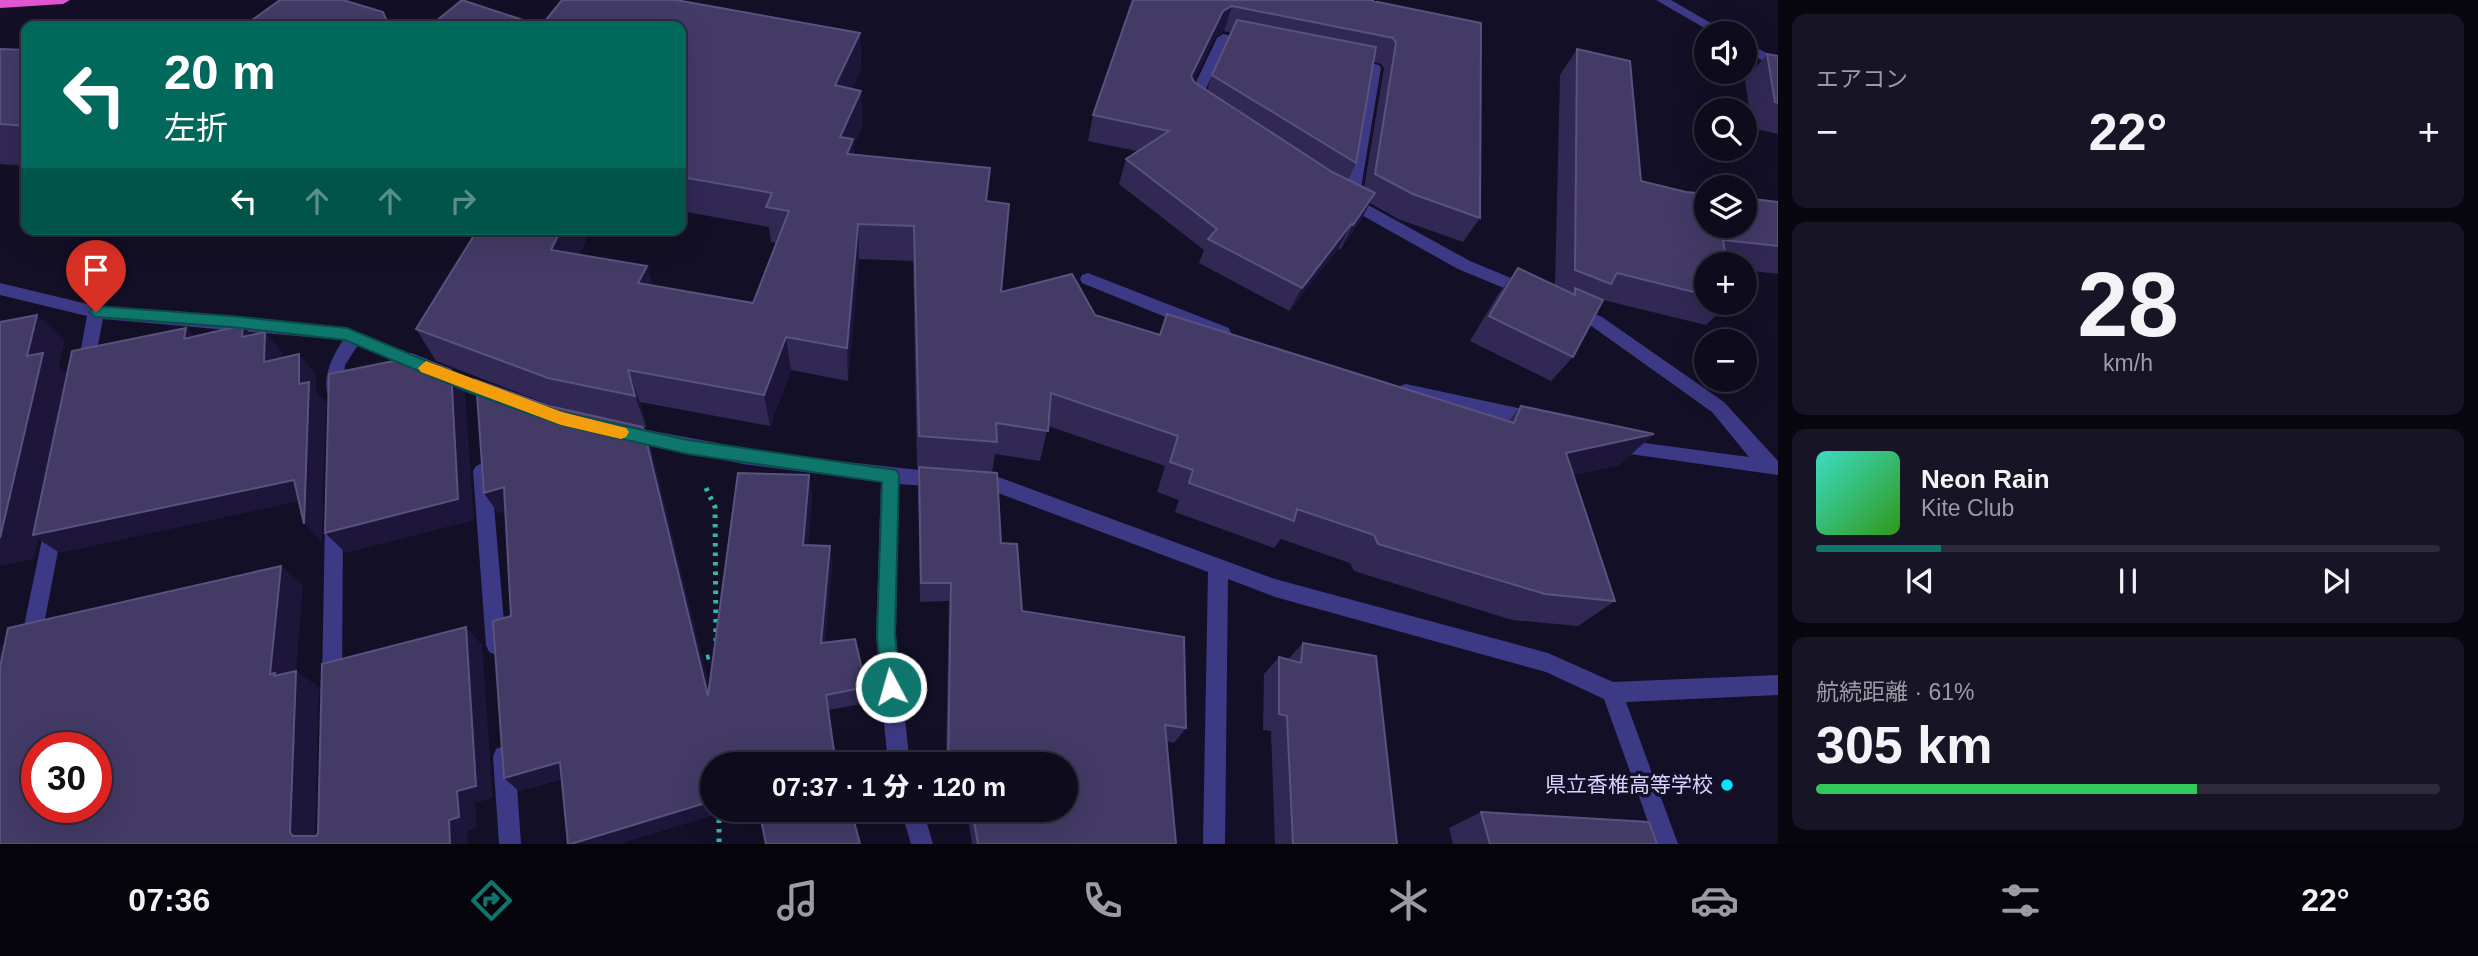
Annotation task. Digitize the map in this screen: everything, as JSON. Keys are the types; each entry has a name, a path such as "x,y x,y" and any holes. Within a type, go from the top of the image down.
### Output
{"highway":[{"path":"0,4 63,0"}],"street":[{"path":"1662,0 1700,21"},
{"path":"1215,118 1193,103 1223,38 1261,46"},
{"path":"1757,53 1778,65"},
{"path":"1336,61 1374,68 1351,202"},
{"path":"1326,191 1351,202 1464,265 1596,321 1718,407 1773,468"},
{"path":"1088,279 1238,339"},
{"path":"0,289 96,312 231,321 347,334 512,401"},
{"path":"80,392 96,312"},
{"path":"336,419 337,364 354,337"},
{"path":"476,388 478,415"},
{"path":"1391,388 1549,421"},
{"path":"612,430 688,447 855,473 990,482 1275,588 1548,663 1612,692 1778,685"},
{"path":"1598,439 1622,448 1773,468"},
{"path":"481,456 497,660"},
{"path":"890,475 886,635 899,752"},
{"path":"331,707 335,501"},
{"path":"27,659 56,512"},
{"path":"1214,844 1218,568"},
{"path":"1612,692 1667,844"},
{"path":"503,740 510,844"},
{"path":"916,822 922,844"}],"path":[{"path":"688,447 715,507 716,669"},
{"path":"689,662 716,655"},
{"path":"719,822 719,844"}],"building":[{"path":"280,0 343,0 383,12 387,21 251,21"},
{"path":"462,0 526,21 436,21"},
{"path":"562,0 676,0 860,33 835,85 861,91 840,137 853,139 847,154 990,168 986,201 1009,204 1001,292 1072,274 1095,315 1160,335 1167,314 1514,423 1521,406 1654,434 1566,453 1615,601 1545,594 1378,544 1374,535 1297,509 1294,521 1189,483 1193,470 1170,462 1178,436 1051,393 1048,431 996,423 997,442 919,436 914,226 858,224 847,348 786,337 764,395 628,370 635,396 548,378 416,329 474,235 558,235 551,250 647,266 638,283 753,303 789,211 766,207 772,193 686,178 686,21 545,21"},
{"path":"1133,0 1373,0 1481,23 1480,218 1413,194 1375,174 1396,43 1393,38 1232,6 1223,11 1191,76 1194,82 1332,172 1375,193 1302,288 1208,239 1217,229 1126,159 1169,131 1093,115"},
{"path":"1237,20 1376,47 1356,163 1212,75"},
{"path":"0,49 21,50 21,126 0,124"},
{"path":"1577,49 1630,61 1641,181 1694,193 1694,238 1757,238 1757,199 1778,202 1778,246 1723,240 1725,252 1694,252 1694,292 1617,273 1611,284 1575,270"},
{"path":"1767,54 1778,56 1778,103 1775,102"},
{"path":"1518,268 1575,295 1575,288 1603,300 1573,357 1489,316"},
{"path":"37,315 27,356 43,353 0,538 0,322"},
{"path":"243,325 242,337 265,332 264,362 299,354 299,384 309,382 304,524 294,480 33,535 72,351 186,328 184,339"},
{"path":"411,354 451,370 458,499 325,533 329,374 408,358"},
{"path":"476,380 549,406 643,427 708,696 738,473 809,475 803,545 830,546 821,643 855,639 866,687 826,695 834,752 700,752 700,805 568,844 560,762 504,778 493,621 511,616 504,487 484,493"},
{"path":"919,467 997,473 1001,543 1017,544 1022,611 1184,637 1186,728 1165,725 1176,844 978,844 974,822 1078,822 1078,752 948,752 951,583 921,583"},
{"path":"281,566 270,674 275,673 274,676 296,671 290,833 293,836 316,836 318,833 322,664 466,627 476,786 457,791 459,817 449,820 450,844 0,844 0,667 8,628"},
{"path":"1303,643 1376,656 1397,844 1293,844 1287,716 1279,714 1279,657 1301,663"},
{"path":"1481,812 1649,822 1657,844 1490,844"},
{"path":"761,822 854,822 860,844 766,844"}],"slow traffic":[{"path":"426,368 561,419 621,432"}],"place":[{"name":"県立香椎高等学校","path":"1727,785"}],"route":[{"path":"96,312 231,321 347,334 476,388 561,419 688,447 855,473 890,475 886,635 891,687"}]}
